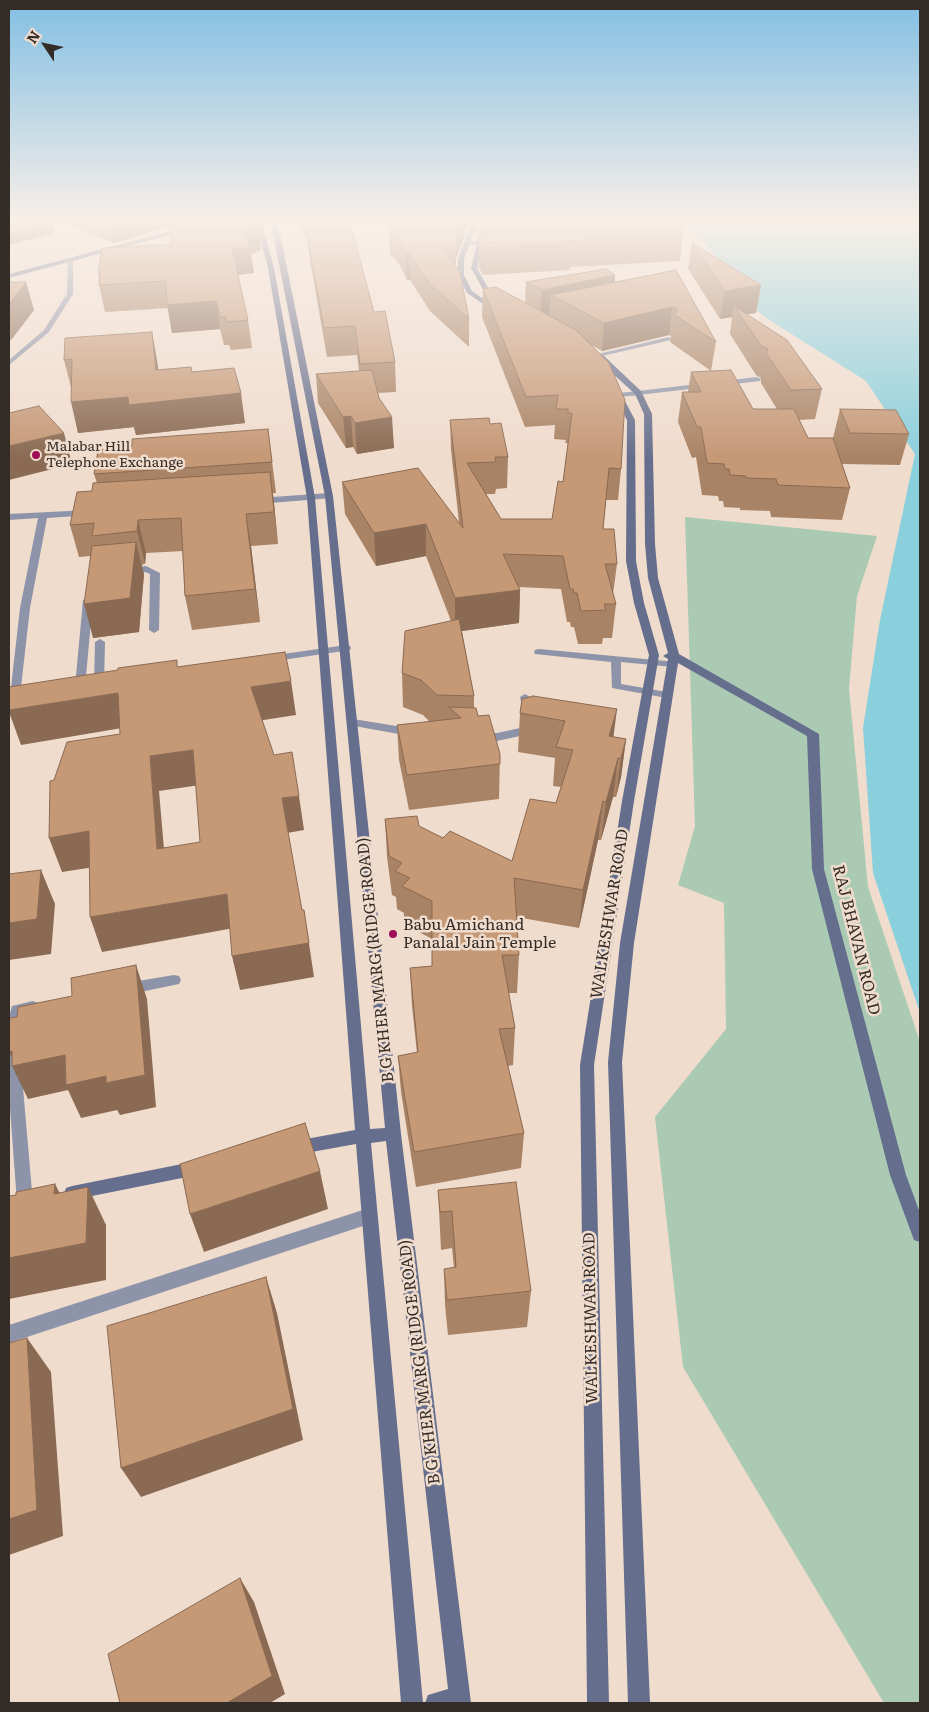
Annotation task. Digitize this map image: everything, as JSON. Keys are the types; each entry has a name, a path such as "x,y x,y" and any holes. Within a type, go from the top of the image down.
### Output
{"street":[{"path":"9,363 47,331 67,299"},
{"name":"B G KHER MARG (RIDGE ROAD)","path":"276,299 311,498 369,1216 412,1703"},
{"name":"B G KHER MARG (RIDGE ROAD)","path":"289,299 329,496 346,648 393,1134 460,1700"},
{"path":"494,299 510,313"},
{"name":"WALKESHWAR ROAD","path":"639,1703 615,1062 627,943 673,660 654,578 650,544 648,414 638,393 593,354 669,339"},
{"path":"619,395 757,379"},
{"name":"WALKESHWAR ROAD","path":"598,1703 587,1065 628,801 654,658 630,561 631,420 619,395 613,388"},
{"path":"252,502 329,496"},
{"path":"9,517 102,512"},
{"path":"16,696 24,608 43,516"},
{"path":"111,572 146,569 155,573 154,630"},
{"path":"89,590 76,688 104,684 100,642"},
{"path":"255,661 346,648"},
{"path":"539,652 616,658 654,658"},
{"path":"616,658 616,686 668,695"},
{"name":"RAJ BHAVAN ROAD","path":"654,658 673,660 813,734 818,870 898,1175 920,1234"},
{"path":"470,736 497,737 524,731 529,714 526,697"},
{"path":"353,723 425,735"},
{"path":"109,992 174,980"},
{"path":"25,1203 14,1068 13,1030 17,1010 44,1005"},
{"path":"277,1152 345,1138 393,1134"},
{"path":"9,1206 209,1166"},
{"path":"9,1334 369,1216"},
{"path":"436,1703 460,1700"}],"green space":[{"path":"685,517 877,536 857,596 849,689 868,887 920,1042 920,1703 884,1703 683,1367 655,1117 726,1029 724,903 678,885 695,826"}],"water":[{"path":"746,299 920,299 920,1013 873,873 863,728 880,620 915,454 866,381 763,316"}],"building":[{"path":"167,299 243,299 248,320 227,322 225,317 220,317 216,301 167,305"},
{"path":"319,299 370,299 374,312 385,311 395,362 360,364 355,326 324,328"},
{"path":"447,299 465,299 469,319"},
{"path":"487,299 518,299 576,330 609,363 625,400 621,469 609,468 603,529 614,529 617,564 605,564 616,604 604,604 606,610 581,611 577,593 570,589 563,556 503,554 520,590 455,598 426,524 374,533 342,482 418,468 463,528 450,420 489,418 490,424 501,423 508,457 495,457 496,462 467,463 501,519 552,519 558,481 563,482 572,413 568,413 568,409 556,409 558,395 526,397"},
{"path":"558,299 692,299 716,342 673,314 677,312 677,309 672,307 604,323"},
{"path":"734,306 787,340 822,389 791,390 766,353 768,349 761,346"},
{"path":"152,332 156,370 191,367 192,372 234,368 241,393 129,405 128,397 71,402 72,359 64,360 65,338"},
{"path":"372,370 379,398 392,417 355,423 351,416 343,417 316,374"},
{"path":"731,370 753,409 794,409 808,438 833,438 850,488 778,485 776,479 746,478 746,476 730,475 729,469 725,469 724,464 707,463 701,427 697,427 682,392 701,392 691,372"},
{"path":"39,406 64,433 9,446 9,413"},
{"path":"840,409 896,410 909,434 850,433"},
{"path":"268,429 272,462 94,474 98,450 132,446 132,439"},
{"path":"270,472 274,512 246,514 255,589 185,596 181,518 138,520 137,531 92,536 94,523 70,525 77,492 92,491 93,483"},
{"path":"136,542 130,598 84,604 92,546"},
{"path":"459,619 474,696 437,695 421,680 402,673 405,631"},
{"path":"285,652 291,681 251,687 274,755 292,752 299,796 282,798 309,943 232,956 227,894 90,917 89,831 49,838 50,781 54,780 67,742 120,734 118,693 9,710 9,687 177,660 177,667","holes":["193,750 200,842 157,849 150,756"]},
{"path":"533,696 617,709 609,736 626,739 621,758 618,758 606,802 603,801 583,890 514,878 519,955 502,955 515,1028 499,1029 524,1133 414,1152 398,1056 418,1052 410,968 432,966 432,901 402,886 410,878 395,871 402,863 389,856 385,819 417,816 419,826 443,838 450,831 512,861 530,799 556,803 573,750 556,747 565,721 520,713 522,699"},
{"path":"449,707 476,708 478,716 489,715 500,754 500,764 407,775 397,725 461,718"},
{"path":"41,870 37,919 9,923 9,874"},
{"path":"136,965 145,1075 106,1083 106,1076 66,1085 65,1055 12,1066 12,1051 9,1052 9,1018 17,1017 18,1007 72,996 71,978"},
{"path":"305,1123 320,1171 190,1214 180,1164"},
{"path":"516,1182 531,1291 447,1300 444,1269 456,1267 452,1211 440,1212 438,1190"},
{"path":"55,1184 54,1194 88,1187 86,1243 9,1258 9,1196 16,1195 16,1192"},
{"path":"266,1277 293,1409 121,1468 107,1326"},
{"path":"27,1338 37,1510 9,1519 9,1343"},
{"path":"240,1578 272,1676 227,1703 120,1703 108,1654"}],"place":[{"name":"Malabar Hill Telephone Exchange","path":"36,455"},
{"name":"Babu Amichand Panalal Jain Temple","path":"393,934"}]}
